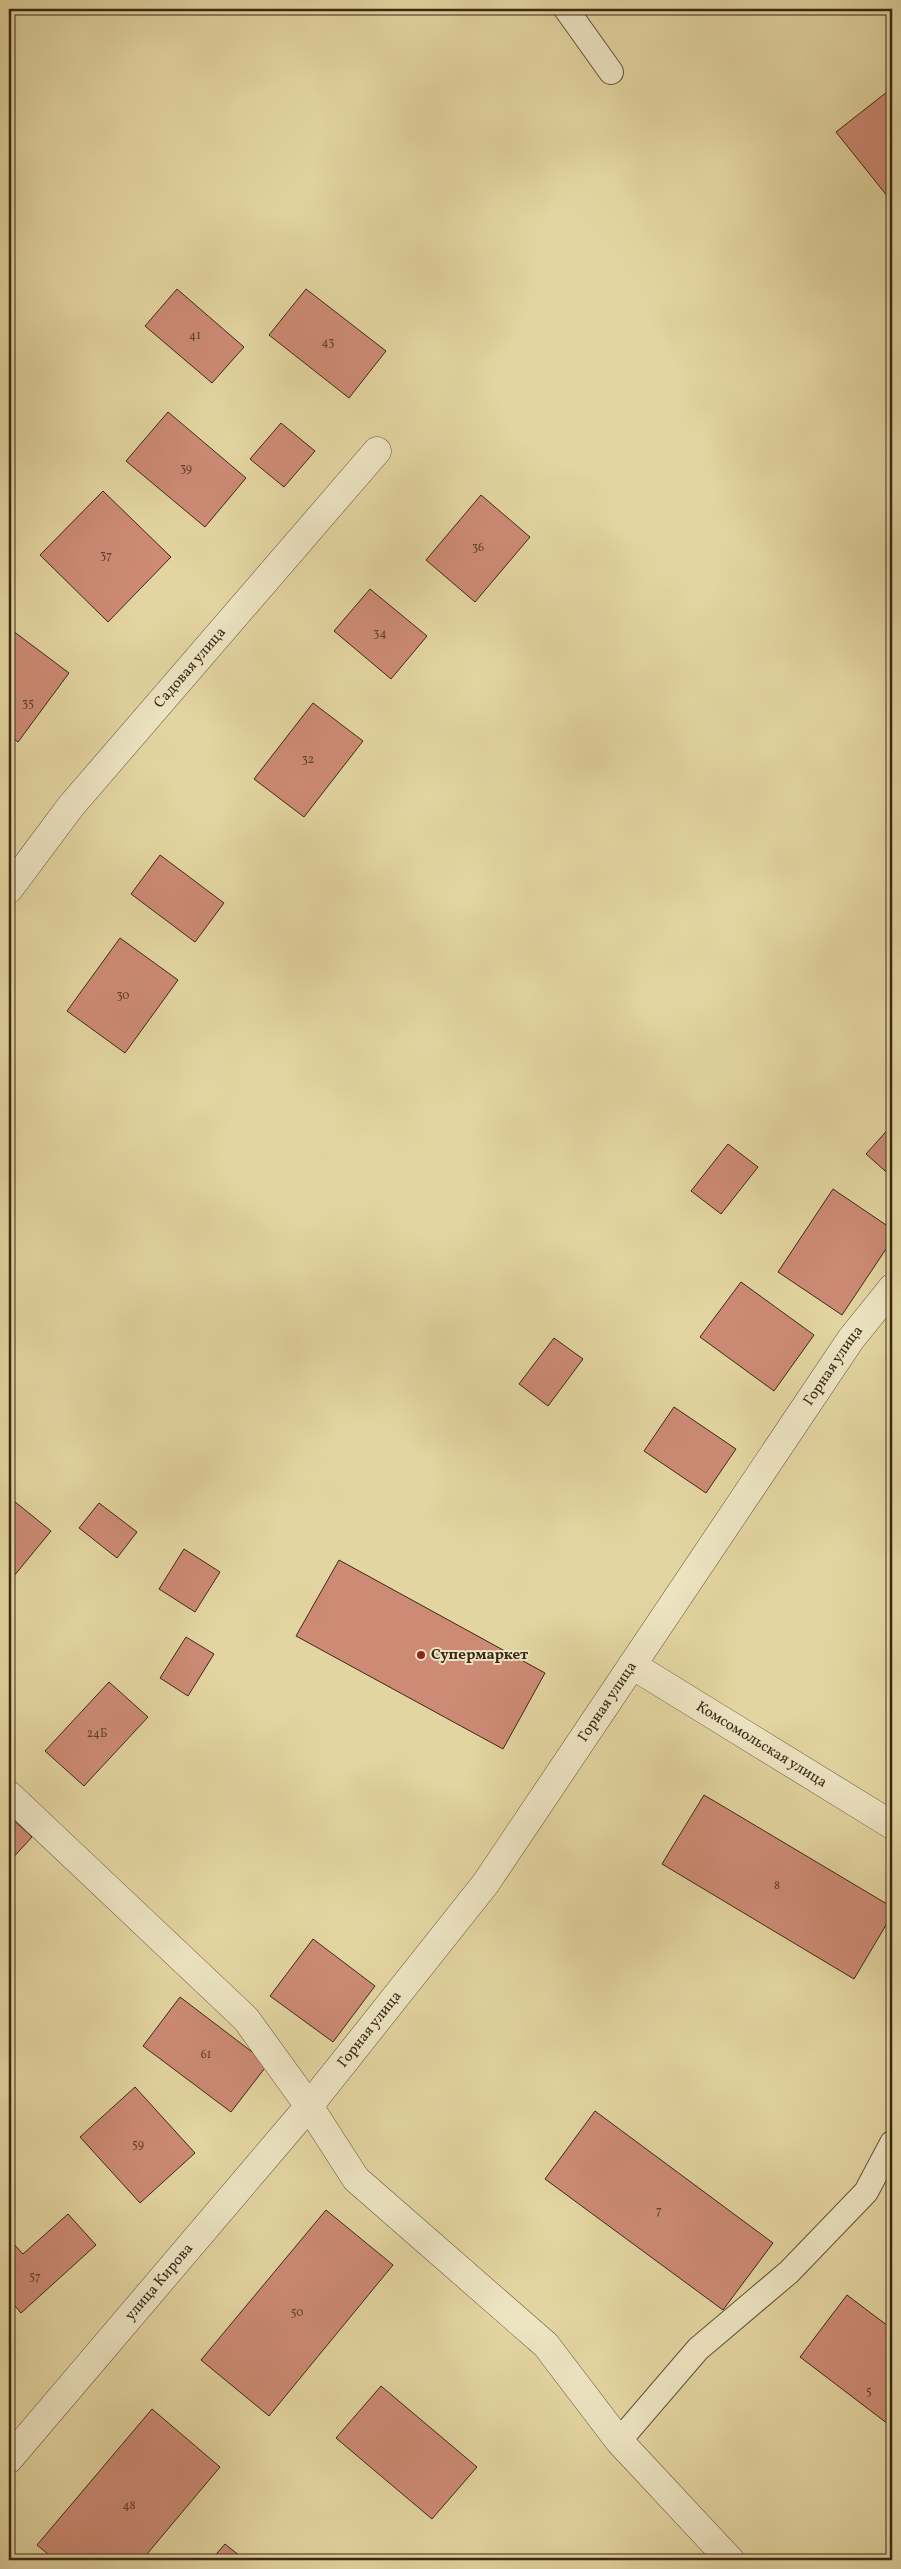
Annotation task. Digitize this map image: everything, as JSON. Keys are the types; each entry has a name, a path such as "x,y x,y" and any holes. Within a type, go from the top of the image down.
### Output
{"street":[{"name":"Садовая улица","path":"9,889 71,806 377,452"},
{"name":"Горная улица","path":"309,2106 486,1883 851,1339 892,1288"},
{"name":"Комсомольская улица","path":"632,1665 892,1825"},
{"path":"9,1795 246,2019 309,2106 356,2179 546,2345 619,2441 730,2560"},
{"name":"улица Кирова","path":"9,2459 309,2106"}],"lane":[{"path":"566,9 611,72"},
{"path":"619,2441 698,2349 789,2272 866,2192 892,2143"}],"building":[{"path":"892,88 892,202 836,132"},
{"path":"177,289 244,347 212,383 145,326"},
{"path":"306,289 386,351 349,398 269,335"},
{"path":"168,412 246,478 205,527 126,461"},
{"path":"281,423 315,451 284,487 250,459"},
{"path":"103,491 171,557 108,622 40,555"},
{"path":"481,495 530,537 475,602 426,560"},
{"path":"370,589 427,636 391,679 334,631"},
{"path":"9,628 69,673 18,742 9,735"},
{"path":"313,703 363,741 304,817 254,779"},
{"path":"160,855 224,903 195,942 131,894"},
{"path":"120,938 178,980 125,1053 67,1011"},
{"path":"892,1125 892,1177 866,1154"},
{"path":"728,1144 758,1167 721,1214 691,1191"},
{"path":"833,1189 892,1229 892,1240 842,1315 778,1272"},
{"path":"741,1282 814,1335 774,1391 700,1337"},
{"path":"554,1338 583,1359 548,1406 519,1384"},
{"path":"674,1407 736,1449 706,1493 644,1451"},
{"path":"9,1497 51,1531 9,1582"},
{"path":"99,1503 137,1532 117,1558 79,1528"},
{"path":"184,1549 220,1572 195,1612 159,1589"},
{"name":"Супермаркет","path":"339,1560 545,1673 503,1749 296,1636"},
{"path":"186,1637 214,1654 188,1696 160,1678"},
{"path":"109,1682 148,1717 84,1786 45,1751"},
{"path":"704,1795 892,1907 892,1915 854,1979 662,1864"},
{"path":"9,1816 32,1837 9,1862"},
{"path":"313,1939 375,1986 333,2042 270,1996"},
{"path":"180,1997 268,2064 231,2112 143,2046"},
{"path":"135,2087 195,2153 140,2203 80,2137"},
{"path":"595,2111 773,2243 723,2310 545,2179"},
{"path":"326,2210 393,2265 269,2416 201,2360"},
{"path":"68,2214 96,2245 21,2313 9,2299 9,2239 23,2254"},
{"path":"847,2295 892,2329 892,2427 800,2357"},
{"path":"381,2386 477,2467 432,2519 336,2438"},
{"path":"152,2409 220,2467 142,2560 55,2560 37,2545"},
{"path":"225,2544 245,2560 211,2560"}],"place":[{"name":"Супермаркет","path":"421,1655"}]}
